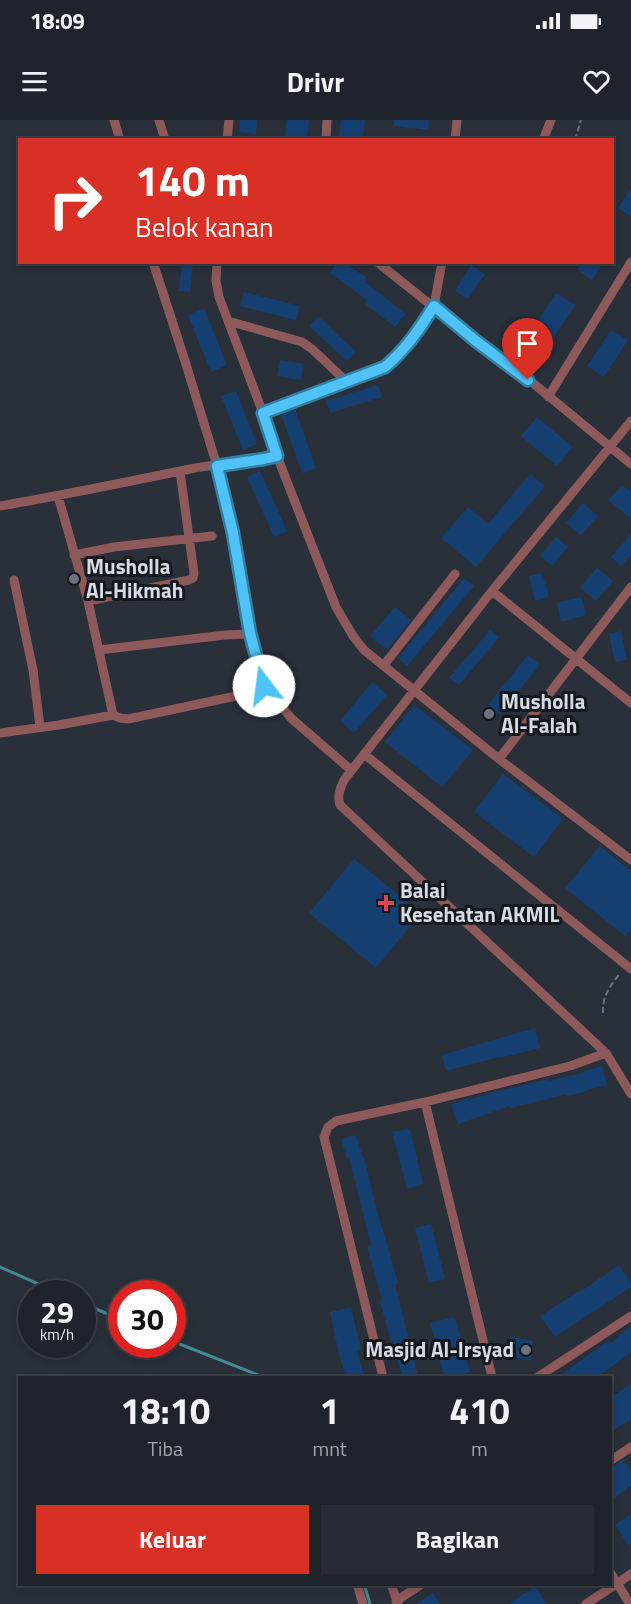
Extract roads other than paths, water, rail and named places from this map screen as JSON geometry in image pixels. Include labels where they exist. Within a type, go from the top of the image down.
[{"type":"street","points":[[114,120],[119,138]]},
{"type":"street","points":[[159,120],[164,138]]},
{"type":"street","points":[[227,138],[229,120]]},
{"type":"street","points":[[326,138],[327,120]]},
{"type":"street","points":[[455,138],[457,120]]},
{"type":"street","points":[[544,138],[551,120]]},
{"type":"street","points":[[548,397],[631,262]]},
{"type":"street","points":[[154,264],[185,361],[233,533],[260,688],[351,770]]},
{"type":"street","points":[[217,264],[216,280],[219,297],[277,456],[336,608],[353,636],[364,650],[499,759],[631,860]]},
{"type":"street","points":[[380,264],[631,464]]},
{"type":"street","points":[[263,413],[385,367],[417,334],[434,306],[442,264]]},
{"type":"street","points":[[228,321],[302,342],[346,381]]},
{"type":"street","points":[[631,421],[492,591],[351,770],[342,783],[338,799],[340,805],[606,1053],[631,1094]]},
{"type":"street","points":[[0,506],[191,469],[277,456]]},
{"type":"street","points":[[87,601],[191,579],[194,573],[180,472]]},
{"type":"street","points":[[58,496],[87,601],[114,715]]},
{"type":"street","points":[[74,555],[114,547],[212,536]]},
{"type":"street","points":[[384,665],[455,574]]},
{"type":"street","points":[[15,580],[33,670],[40,727]]},
{"type":"street","points":[[499,759],[631,587]]},
{"type":"street","points":[[492,591],[631,703]]},
{"type":"street","points":[[99,650],[250,633]]},
{"type":"street","points":[[0,733],[114,715],[128,719],[241,695],[260,688]]},
{"type":"street","points":[[364,754],[629,966]]},
{"type":"street","points":[[383,1376],[324,1137],[328,1128],[336,1121],[425,1102],[570,1066],[606,1053]]},
{"type":"street","points":[[425,1102],[492,1376]]},
{"type":"street","points":[[540,1376],[631,1316]]},
{"type":"street","points":[[612,1460],[631,1448]]},
{"type":"street","points":[[586,1604],[631,1574]]},
{"type":"street","points":[[612,1575],[630,1604]]},
{"type":"street","points":[[358,1586],[363,1604]]},
{"type":"street","points":[[392,1586],[397,1602],[419,1586]]},
{"type":"waterway","points":[[0,1267],[30,1280]]},
{"type":"waterway","points":[[96,1309],[108,1314]]},
{"type":"waterway","points":[[186,1347],[260,1376]]},
{"type":"waterway","points":[[365,1586],[370,1604]]},
{"type":"place","name":"Musholla Al-Hikmah","points":[[74,579]]},
{"type":"place","name":"Musholla Al-Falah","points":[[489,714]]},
{"type":"place","name":"Balai Kesehatan AKMIL","points":[[386,903]]},
{"type":"place","name":"Masjid Al-Irsyad","points":[[526,1350]]}]
